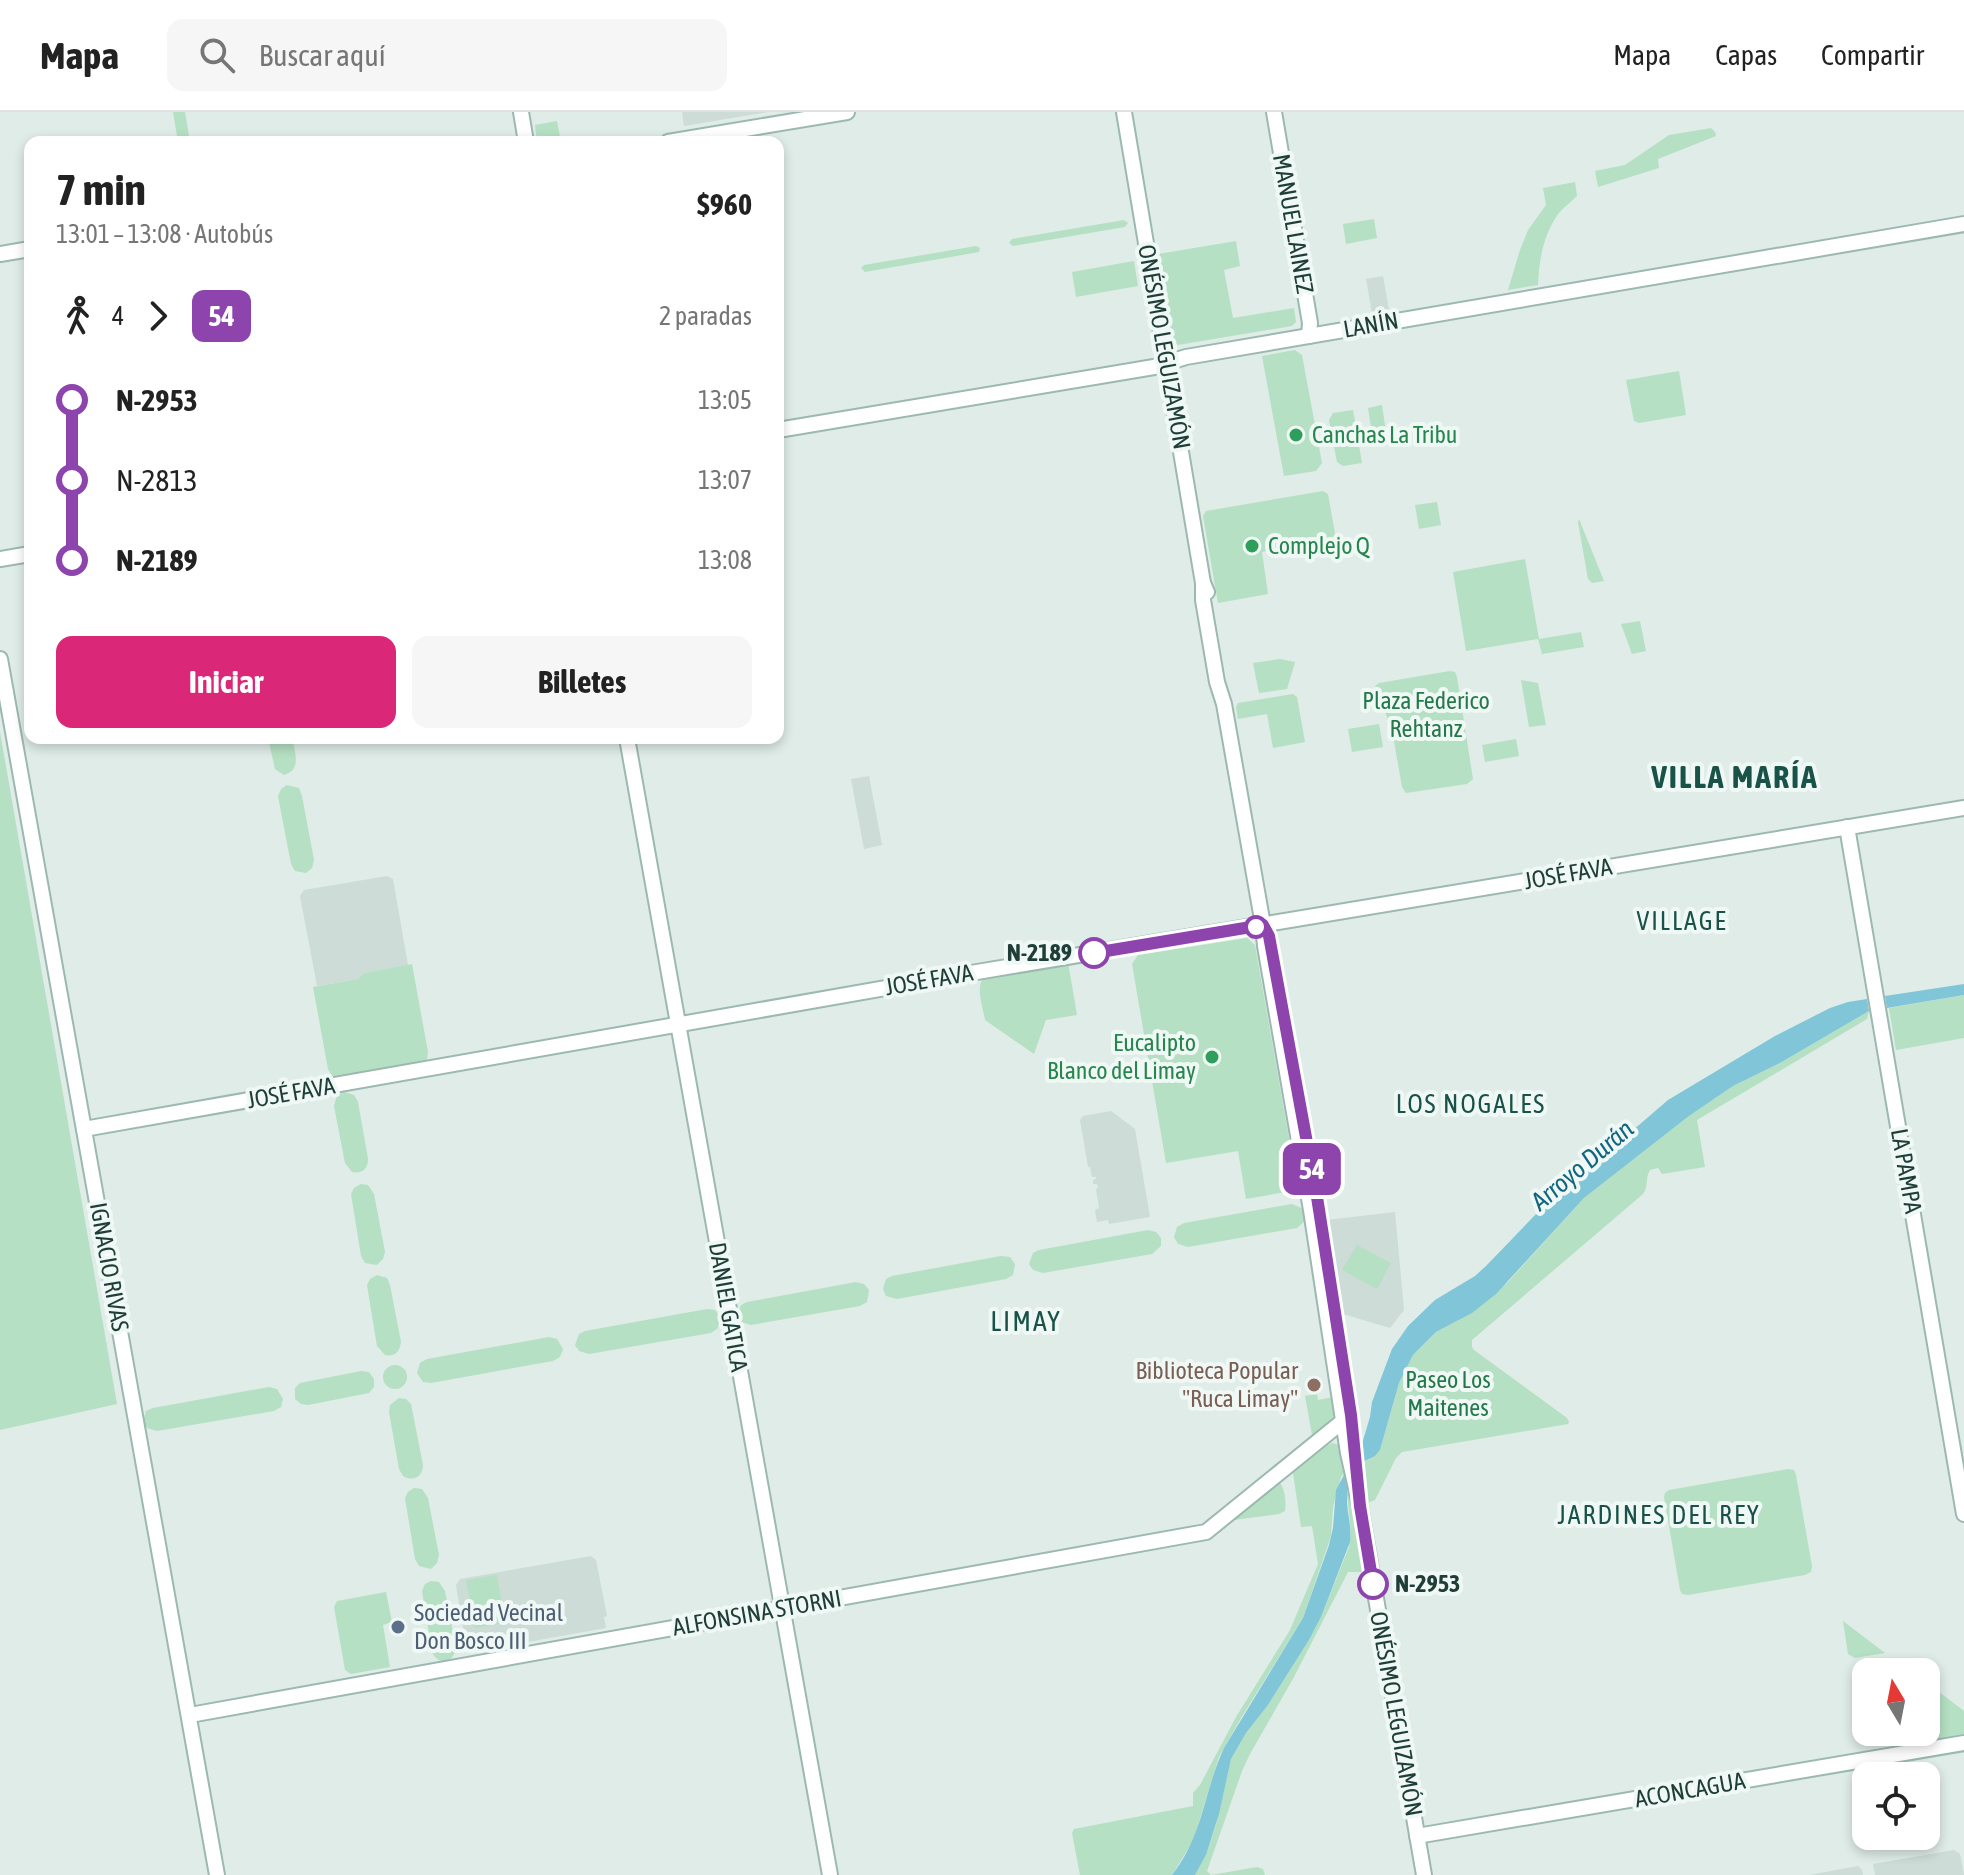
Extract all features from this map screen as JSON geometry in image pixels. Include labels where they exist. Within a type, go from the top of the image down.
[{"type":"street","points":[[521,112],[525,136]]},
{"type":"street","points":[[704,136],[847,112]]},
{"type":"street","name":"ONÉSIMO LEGUIZAMÓN","points":[[1124,112],[1263,925],[1272,944],[1317,1197],[1360,1506],[1424,1875]]},
{"type":"street","name":"MANUEL LAINEZ","points":[[1274,112],[1310,323],[1309,336]]},
{"type":"street","name":"LANÍN","points":[[784,429],[1964,224]]},
{"type":"street","points":[[0,254],[24,250]]},
{"type":"street","points":[[0,559],[24,555]]},
{"type":"street","name":"IGNACIO RIVAS","points":[[0,659],[217,1875]]},
{"type":"street","name":"DANIEL GATICA","points":[[628,744],[830,1875]]},
{"type":"street","name":"JOSÉ FAVA","points":[[84,1129],[971,973],[1964,808]]},
{"type":"street","name":"LA PAMPA","points":[[1847,827],[1964,1514]]},
{"type":"street","name":"ONÉSIMO LEGUIZAMÓN","points":[[1348,1421],[1348,1453],[1360,1506]]},
{"type":"street","name":"ALFONSINA STORNI","points":[[190,1715],[1206,1532],[1348,1421]]},
{"type":"street","name":"ALFONSINA STORNI","points":[[1301,1457],[1310,1447],[1348,1421]]},
{"type":"street","points":[[1325,1442],[1338,1441],[1348,1453]]},
{"type":"street","name":"ACONCAGUA","points":[[1417,1836],[1963,1744]]},
{"type":"shaded area","points":[[682,112],[768,112],[684,126]]},
{"type":"shaded area","points":[[1383,276],[1389,310],[1372,313],[1366,279]]},
{"type":"shaded area","points":[[869,776],[882,845],[864,849],[851,779]]},
{"type":"shaded area","points":[[387,876],[393,879],[408,965],[317,986],[300,896],[304,890]]},
{"type":"shaded area","points":[[1111,1111],[1135,1129],[1150,1217],[1109,1224],[1108,1220],[1097,1222],[1098,1188],[1097,1184],[1093,1184],[1096,1177],[1092,1177],[1088,1167],[1080,1120],[1083,1116]]},
{"type":"shaded area","points":[[1395,1212],[1404,1310],[1390,1328],[1343,1314],[1327,1220]]},
{"type":"shaded area","points":[[591,1556],[596,1560],[607,1616],[604,1617],[606,1628],[472,1652],[466,1647],[456,1585],[460,1579]]},
{"type":"shaded area","points":[[1954,1850],[1960,1854],[1964,1875],[1875,1875],[1873,1864]]},
{"type":"shaded area","points":[[1858,1866],[1863,1875],[1809,1875]]},
{"type":"green space","points":[[173,112],[185,112],[189,136],[177,136]]},
{"type":"green space","points":[[557,121],[560,136],[536,136],[535,125]]},
{"type":"green space","points":[[1711,128],[1716,136],[1658,159],[1659,168],[1598,187],[1595,171],[1625,165],[1669,135]]},
{"type":"green space","points":[[1575,182],[1577,196],[1558,214],[1545,240],[1538,285],[1508,290],[1528,230],[1546,205],[1543,188]]},
{"type":"green space","points":[[1374,219],[1377,238],[1346,244],[1343,224]]},
{"type":"green space","points":[[1124,220],[1128,223],[1125,227],[1013,246],[1009,243],[1012,239]]},
{"type":"green space","points":[[1236,241],[1240,266],[1224,270],[1233,318],[1294,308],[1296,322],[1292,326],[1178,345],[1172,341],[1158,254]]},
{"type":"green space","points":[[976,246],[980,248],[979,252],[865,272],[861,268],[864,265]]},
{"type":"green space","points":[[1134,261],[1138,286],[1076,297],[1072,272]]},
{"type":"green space","name":"Canchas La Tribu","points":[[1295,350],[1302,355],[1322,463],[1316,471],[1284,476],[1262,356]]},
{"type":"green space","points":[[1679,371],[1686,415],[1639,423],[1634,421],[1626,380]]},
{"type":"green space","points":[[1382,405],[1386,432],[1372,434],[1368,408]]},
{"type":"green space","points":[[1353,410],[1362,463],[1343,466],[1337,462],[1329,420],[1333,413]]},
{"type":"green space","name":"Complejo Q","points":[[1323,491],[1328,494],[1336,539],[1262,552],[1268,594],[1218,603],[1203,516],[1206,511]]},
{"type":"green space","points":[[1437,502],[1441,525],[1419,529],[1415,505]]},
{"type":"green space","points":[[1579,519],[1604,581],[1592,583],[1588,579]]},
{"type":"green space","points":[[1525,559],[1539,639],[1581,632],[1584,647],[1542,654],[1538,639],[1466,651],[1453,572]]},
{"type":"green space","points":[[1640,621],[1646,651],[1632,654],[1621,624]]},
{"type":"green space","points":[[1280,659],[1295,662],[1287,689],[1259,693],[1253,663]]},
{"type":"green space","name":"Plaza Federico Rehtanz","points":[[1455,672],[1457,677],[1473,779],[1467,784],[1406,793],[1402,787],[1392,730],[1375,686]]},
{"type":"green space","points":[[1521,680],[1538,683],[1546,725],[1529,727]]},
{"type":"green space","points":[[1293,694],[1297,697],[1305,742],[1273,748],[1267,714],[1238,719],[1238,703]]},
{"type":"green space","points":[[1379,724],[1383,747],[1352,752],[1348,729]]},
{"type":"green space","points":[[0,732],[117,1404],[0,1430]]},
{"type":"green space","points":[[1516,739],[1519,756],[1485,762],[1482,745]]},
{"type":"green space","points":[[269,744],[293,744],[296,760],[293,769],[284,775],[275,769]]},
{"type":"green space","points":[[287,785],[299,788],[302,796],[314,860],[312,868],[306,873],[295,871],[291,864],[278,796]]},
{"type":"green space","name":"Eucalipto Blanco del Limay","points":[[1247,938],[1255,945],[1297,1184],[1292,1191],[1246,1199],[1238,1151],[1166,1163],[1132,964],[1138,955]]},
{"type":"green space","points":[[1068,962],[1077,1015],[1046,1020],[1034,1054],[985,1020],[980,992],[984,977]]},
{"type":"green space","points":[[412,964],[427,1060],[341,1077],[332,1076],[328,1069],[313,987]]},
{"type":"green space","points":[[1964,995],[1964,1038],[1896,1050],[1889,1008]]},
{"type":"green space","name":"Paseo Los Maitenes","points":[[1869,1011],[1867,1019],[1697,1120],[1705,1167],[1662,1174],[1658,1168],[1650,1170],[1643,1194],[1472,1340],[1474,1350],[1567,1418],[1568,1424],[1402,1452],[1375,1500],[1367,1503],[1359,1465],[1380,1450],[1399,1383],[1413,1355],[1436,1332],[1459,1320],[1507,1283],[1584,1198],[1689,1116],[1733,1086],[1780,1063]]},
{"type":"green space","points":[[344,1092],[354,1095],[358,1102],[368,1159],[366,1168],[359,1172],[352,1172],[345,1163],[334,1106],[337,1095]]},
{"type":"green space","points":[[361,1184],[368,1185],[374,1194],[385,1252],[377,1265],[365,1263],[361,1256],[351,1194]]},
{"type":"green space","points":[[1292,1204],[1304,1209],[1306,1220],[1297,1228],[1188,1247],[1178,1244],[1174,1237],[1177,1227],[1184,1223]]},
{"type":"green space","points":[[1148,1230],[1156,1232],[1161,1238],[1161,1246],[1152,1254],[1043,1273],[1033,1270],[1029,1264],[1033,1253],[1039,1250]]},
{"type":"green space","points":[[1357,1245],[1391,1263],[1377,1289],[1342,1270]]},
{"type":"green space","points":[[1001,1256],[1010,1257],[1015,1264],[1013,1275],[1006,1279],[897,1299],[886,1296],[883,1289],[886,1279],[892,1276]]},
{"type":"green space","points":[[377,1275],[387,1278],[390,1285],[401,1342],[398,1351],[391,1355],[385,1355],[377,1346],[367,1285]]},
{"type":"green space","points":[[856,1282],[864,1284],[869,1290],[867,1302],[860,1306],[751,1325],[741,1322],[737,1316],[741,1305],[747,1302]]},
{"type":"green space","points":[[715,1310],[720,1317],[718,1328],[711,1333],[589,1354],[579,1351],[575,1345],[579,1334],[585,1331]]},
{"type":"green space","points":[[549,1337],[557,1339],[563,1349],[560,1357],[553,1361],[431,1383],[423,1382],[417,1373],[420,1363],[427,1359]]},
{"type":"green space","points":[[395,1365],[406,1372],[407,1377],[400,1388],[395,1389],[384,1382],[383,1377],[390,1366]]},
{"type":"green space","points":[[369,1372],[374,1379],[374,1387],[369,1393],[308,1405],[295,1399],[295,1388],[300,1383]]},
{"type":"green space","points":[[269,1387],[277,1389],[283,1399],[281,1407],[274,1411],[157,1431],[147,1428],[143,1422],[146,1411],[153,1408]]},
{"type":"green space","points":[[1317,1394],[1318,1400],[1333,1397],[1334,1412],[1331,1420],[1312,1435],[1305,1396]]},
{"type":"green space","points":[[399,1398],[411,1404],[423,1465],[421,1473],[414,1478],[403,1476],[399,1469],[389,1412],[390,1405]]},
{"type":"green space","points":[[1332,1443],[1340,1445],[1347,1469],[1341,1477],[1333,1507],[1331,1536],[1303,1618],[1219,1757],[1193,1841],[1172,1875],[1080,1875],[1072,1833],[1074,1829],[1193,1806],[1193,1793],[1290,1630],[1318,1564],[1312,1526],[1301,1527],[1293,1473]]},
{"type":"green space","points":[[1794,1470],[1796,1475],[1811,1572],[1682,1594],[1665,1493]]},
{"type":"green space","points":[[1349,1479],[1365,1572],[1348,1572],[1250,1754],[1207,1871],[1211,1875],[1195,1875],[1216,1825],[1231,1759],[1309,1640],[1349,1547]]},
{"type":"green space","points":[[1278,1481],[1284,1490],[1285,1511],[1233,1519]]},
{"type":"green space","points":[[414,1488],[422,1489],[428,1498],[439,1555],[431,1569],[419,1566],[415,1559],[405,1498]]},
{"type":"green space","points":[[497,1575],[505,1623],[475,1628],[466,1580]]},
{"type":"green space","points":[[439,1582],[445,1591],[456,1648],[446,1661],[438,1659],[432,1652],[422,1591],[425,1584]]},
{"type":"green space","points":[[386,1592],[392,1622],[383,1625],[390,1667],[351,1674],[345,1670],[334,1607],[337,1601]]},
{"type":"green space","points":[[1843,1621],[1885,1653],[1855,1658],[1848,1654]]},
{"type":"green space","points":[[1940,1693],[1964,1711],[1964,1736],[1940,1740]]},
{"type":"green space","points":[[1257,1867],[1263,1869],[1265,1875],[1211,1875]]},
{"type":"water","points":[[1964,984],[1964,995],[1887,1008],[1885,996]]},
{"type":"water","points":[[1867,999],[1869,1011],[1780,1063],[1733,1086],[1689,1116],[1584,1198],[1496,1294],[1472,1313],[1436,1332],[1413,1355],[1399,1383],[1380,1450],[1361,1463],[1359,1454],[1372,1402],[1392,1349],[1408,1326],[1435,1300],[1475,1276],[1603,1152],[1668,1100],[1775,1036],[1830,1008]]},
{"type":"water","points":[[1346,1471],[1350,1542],[1321,1617],[1231,1759],[1219,1814],[1206,1855],[1195,1875],[1172,1875],[1197,1829],[1224,1748],[1303,1618],[1329,1545],[1336,1490]]},
{"type":"bus line","name":"54","points":[[1094,953],[1263,925],[1269,936],[1317,1197],[1351,1415],[1360,1506],[1373,1584]]},
{"type":"place","name":"Canchas La Tribu","points":[[1296,435]]},
{"type":"place","name":"Complejo Q","points":[[1252,546]]},
{"type":"place","name":"N-2189","points":[[1094,953]]},
{"type":"place","name":"Eucalipto Blanco del Limay","points":[[1212,1057]]},
{"type":"place","name":"Biblioteca Popular \"Ruca Limay\"","points":[[1314,1385]]},
{"type":"place","name":"N-2953","points":[[1373,1584]]},
{"type":"place","name":"Sociedad Vecinal Don Bosco III","points":[[398,1627]]},
{"type":"district","name":"VILLA MARÍA","points":[[1735,777]]},
{"type":"district","name":"VILLAGE","points":[[1682,921]]},
{"type":"district","name":"LOS NOGALES","points":[[1471,1104]]},
{"type":"district","name":"LIMAY","points":[[1026,1321]]},
{"type":"district","name":"JARDINES DEL REY","points":[[1659,1515]]},
{"type":"water label","name":"Arroyo Durán","points":[[1582,1165]]}]
